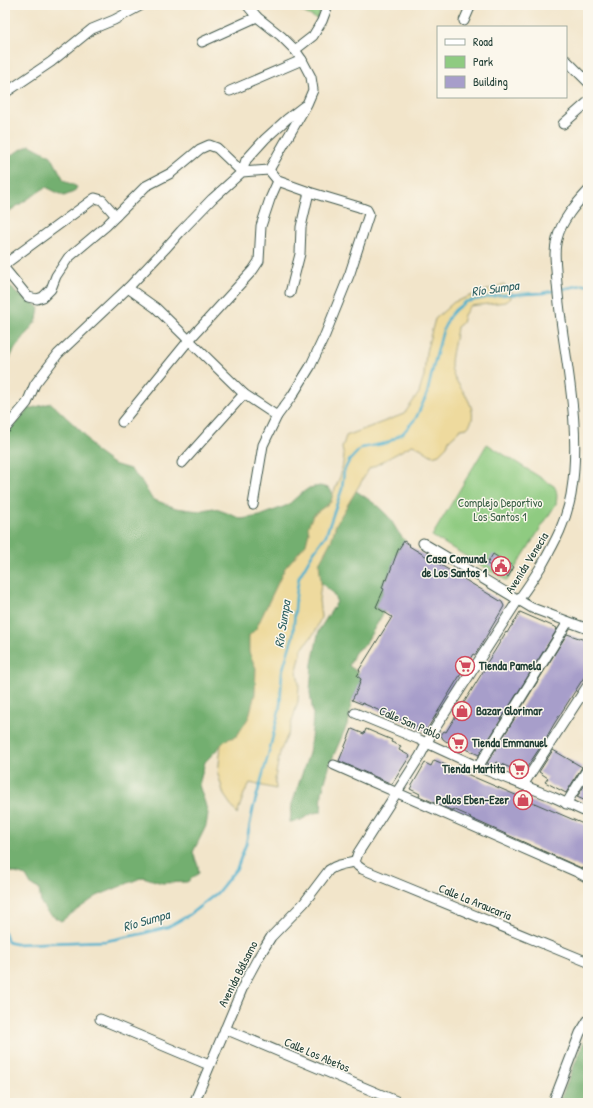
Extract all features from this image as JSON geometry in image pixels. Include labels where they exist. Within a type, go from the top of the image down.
[{"type":"street","points":[[5,93],[51,62],[92,29],[114,20],[142,5]]},
{"type":"street","points":[[247,5],[257,17],[281,36],[295,50],[302,60],[310,77],[313,90],[307,104],[269,170]]},
{"type":"street","points":[[295,50],[313,36],[322,21],[328,5]]},
{"type":"street","points":[[464,21],[471,5]]},
{"type":"street","points":[[202,42],[257,17]]},
{"type":"street","points":[[230,91],[302,60]]},
{"type":"street","points":[[567,61],[588,82]]},
{"type":"street","points":[[563,124],[588,102]]},
{"type":"street","points":[[5,429],[27,403],[34,384],[58,354],[128,288],[212,199],[242,172],[246,160],[265,139],[287,119],[307,104]]},
{"type":"street","points":[[5,269],[28,297],[37,299],[43,297],[51,289],[56,276],[68,258],[106,226],[146,186],[171,173],[200,149],[209,145],[217,148],[242,172],[269,170]]},
{"type":"street","points":[[253,505],[263,445],[277,416],[292,396],[310,367],[325,335],[350,273],[369,214],[367,210],[359,207],[278,181],[269,170]]},
{"type":"street","points":[[122,422],[189,340],[238,288],[260,261],[261,226],[278,181]]},
{"type":"street","name":"Avenida Venecia","points":[[355,862],[360,850],[427,743],[518,600],[527,589],[555,543],[565,520],[571,495],[574,432],[569,376],[556,282],[555,247],[557,236],[564,222],[588,191]]},
{"type":"street","points":[[290,293],[300,254],[301,227],[309,192]]},
{"type":"street","points":[[5,264],[95,198],[102,200],[116,216]]},
{"type":"street","points":[[128,288],[156,308],[244,394],[277,416]]},
{"type":"street","points":[[182,463],[244,394]]},
{"type":"street","points":[[422,543],[532,608],[588,629]]},
{"type":"street","points":[[478,767],[568,622]]},
{"type":"street","points":[[523,785],[588,685]]},
{"type":"street","name":"Calle San Pablo","points":[[355,713],[588,814]]},
{"type":"street","points":[[334,765],[588,878]]},
{"type":"street","points":[[566,804],[588,768]]},
{"type":"street","name":"Avenida Bálsamo","points":[[194,1103],[209,1065],[246,982],[271,937],[304,903],[329,870],[334,866],[355,862]]},
{"type":"street","name":"Calle La Araucaria","points":[[355,862],[362,869],[588,962]]},
{"type":"street","points":[[100,1019],[209,1065]]},
{"type":"street","points":[[553,1103],[580,1032],[588,1020]]},
{"type":"street","name":"Calle Los Abetos","points":[[225,1029],[401,1103]]},
{"type":"green space","points":[[289,5],[324,5],[317,19]]},
{"type":"green space","points":[[30,145],[51,156],[64,180],[77,187],[74,192],[64,196],[46,187],[5,214],[5,158]]},
{"type":"green space","points":[[5,280],[16,293],[39,307],[37,320],[14,350],[5,369]]},
{"type":"green space","points":[[51,403],[83,433],[95,451],[113,464],[130,469],[142,482],[152,499],[176,508],[199,511],[213,508],[241,519],[260,516],[288,505],[309,488],[320,486],[329,488],[333,494],[331,502],[313,515],[306,544],[285,568],[256,629],[249,636],[249,652],[256,668],[255,694],[249,717],[237,736],[226,740],[205,762],[199,785],[208,814],[206,826],[193,852],[199,873],[187,882],[162,883],[143,877],[97,896],[61,921],[48,913],[41,903],[39,889],[31,885],[26,876],[5,869],[5,435],[28,409]]},
{"type":"green space","name":"Complejo Deportivo Los Santos 1","points":[[487,444],[554,486],[557,492],[556,504],[507,581],[432,536]]},
{"type":"green space","points":[[356,491],[383,511],[390,519],[398,533],[405,540],[398,550],[387,580],[385,579],[382,588],[384,589],[376,607],[384,612],[364,646],[357,650],[354,654],[349,666],[359,673],[361,679],[352,700],[349,720],[330,764],[322,792],[321,812],[313,813],[301,820],[290,822],[292,804],[309,753],[313,714],[310,692],[312,664],[319,630],[337,602],[332,592],[321,583],[319,563],[331,541],[336,524]]},
{"type":"green space","points":[[588,1032],[588,1103],[559,1103],[587,1034]]},
{"type":"sand","points":[[504,284],[510,290],[511,298],[506,302],[470,306],[464,315],[462,323],[457,327],[451,365],[455,379],[471,405],[472,420],[467,428],[461,429],[449,440],[447,446],[439,454],[433,456],[419,447],[412,445],[369,469],[336,524],[331,541],[319,563],[321,583],[319,600],[321,617],[315,632],[302,649],[297,670],[299,684],[298,701],[289,732],[280,752],[275,778],[276,789],[250,783],[244,794],[237,814],[224,795],[218,774],[221,745],[226,740],[237,736],[249,717],[255,694],[256,668],[249,652],[249,636],[256,629],[285,568],[306,544],[309,532],[308,527],[313,515],[331,502],[341,474],[344,457],[342,448],[346,436],[404,414],[419,393],[424,376],[426,352],[435,319],[454,302]]},
{"type":"building","points":[[404,541],[410,545],[409,546],[502,602],[504,606],[475,655],[473,654],[426,731],[352,700],[361,679],[357,676],[360,671],[359,670],[392,617],[376,607],[384,589],[382,588],[385,579],[387,580],[398,550]]},
{"type":"building","name":"Casa Comunal de Los Santos 1","points":[[493,554],[514,567],[508,577],[487,564]]},
{"type":"building","points":[[520,612],[557,628],[556,631],[479,755],[451,742],[447,742],[441,735],[444,731],[446,732],[487,665],[486,664]]},
{"type":"building","points":[[567,634],[588,641],[588,671],[523,773],[496,762],[493,766],[487,763]]},
{"type":"building","points":[[352,729],[364,734],[366,729],[392,740],[391,742],[401,746],[399,750],[410,756],[392,784],[339,761]]},
{"type":"building","points":[[553,750],[582,767],[566,793],[545,782],[548,778],[539,772]]},
{"type":"building","points":[[434,760],[588,826],[588,871],[453,809],[453,811],[419,796],[420,794],[410,789],[425,763],[431,766]]},
{"type":"building","points":[[588,780],[588,802],[577,797]]},
{"type":"waterway","name":"Río Sumpa","points":[[5,933],[8,942],[15,944],[106,941],[168,927],[189,915],[217,893],[237,868],[246,844],[253,809],[280,707],[282,672],[293,636],[299,577],[313,553],[326,535],[342,489],[344,471],[349,461],[361,448],[387,443],[403,433],[416,418],[427,394],[443,330],[449,317],[465,302],[500,295],[543,293],[588,285]]},
{"type":"place","name":"Casa Comunal de Los Santos 1","points":[[501,566]]},
{"type":"place","name":"Tienda Pamela","points":[[465,666]]},
{"type":"place","name":"Bazar Glorimar","points":[[462,711]]},
{"type":"place","name":"Tienda Emmanuel","points":[[458,743]]},
{"type":"place","name":"Tienda Martita","points":[[519,769]]},
{"type":"place","name":"Pollos Eben-Ezer","points":[[523,800]]}]
